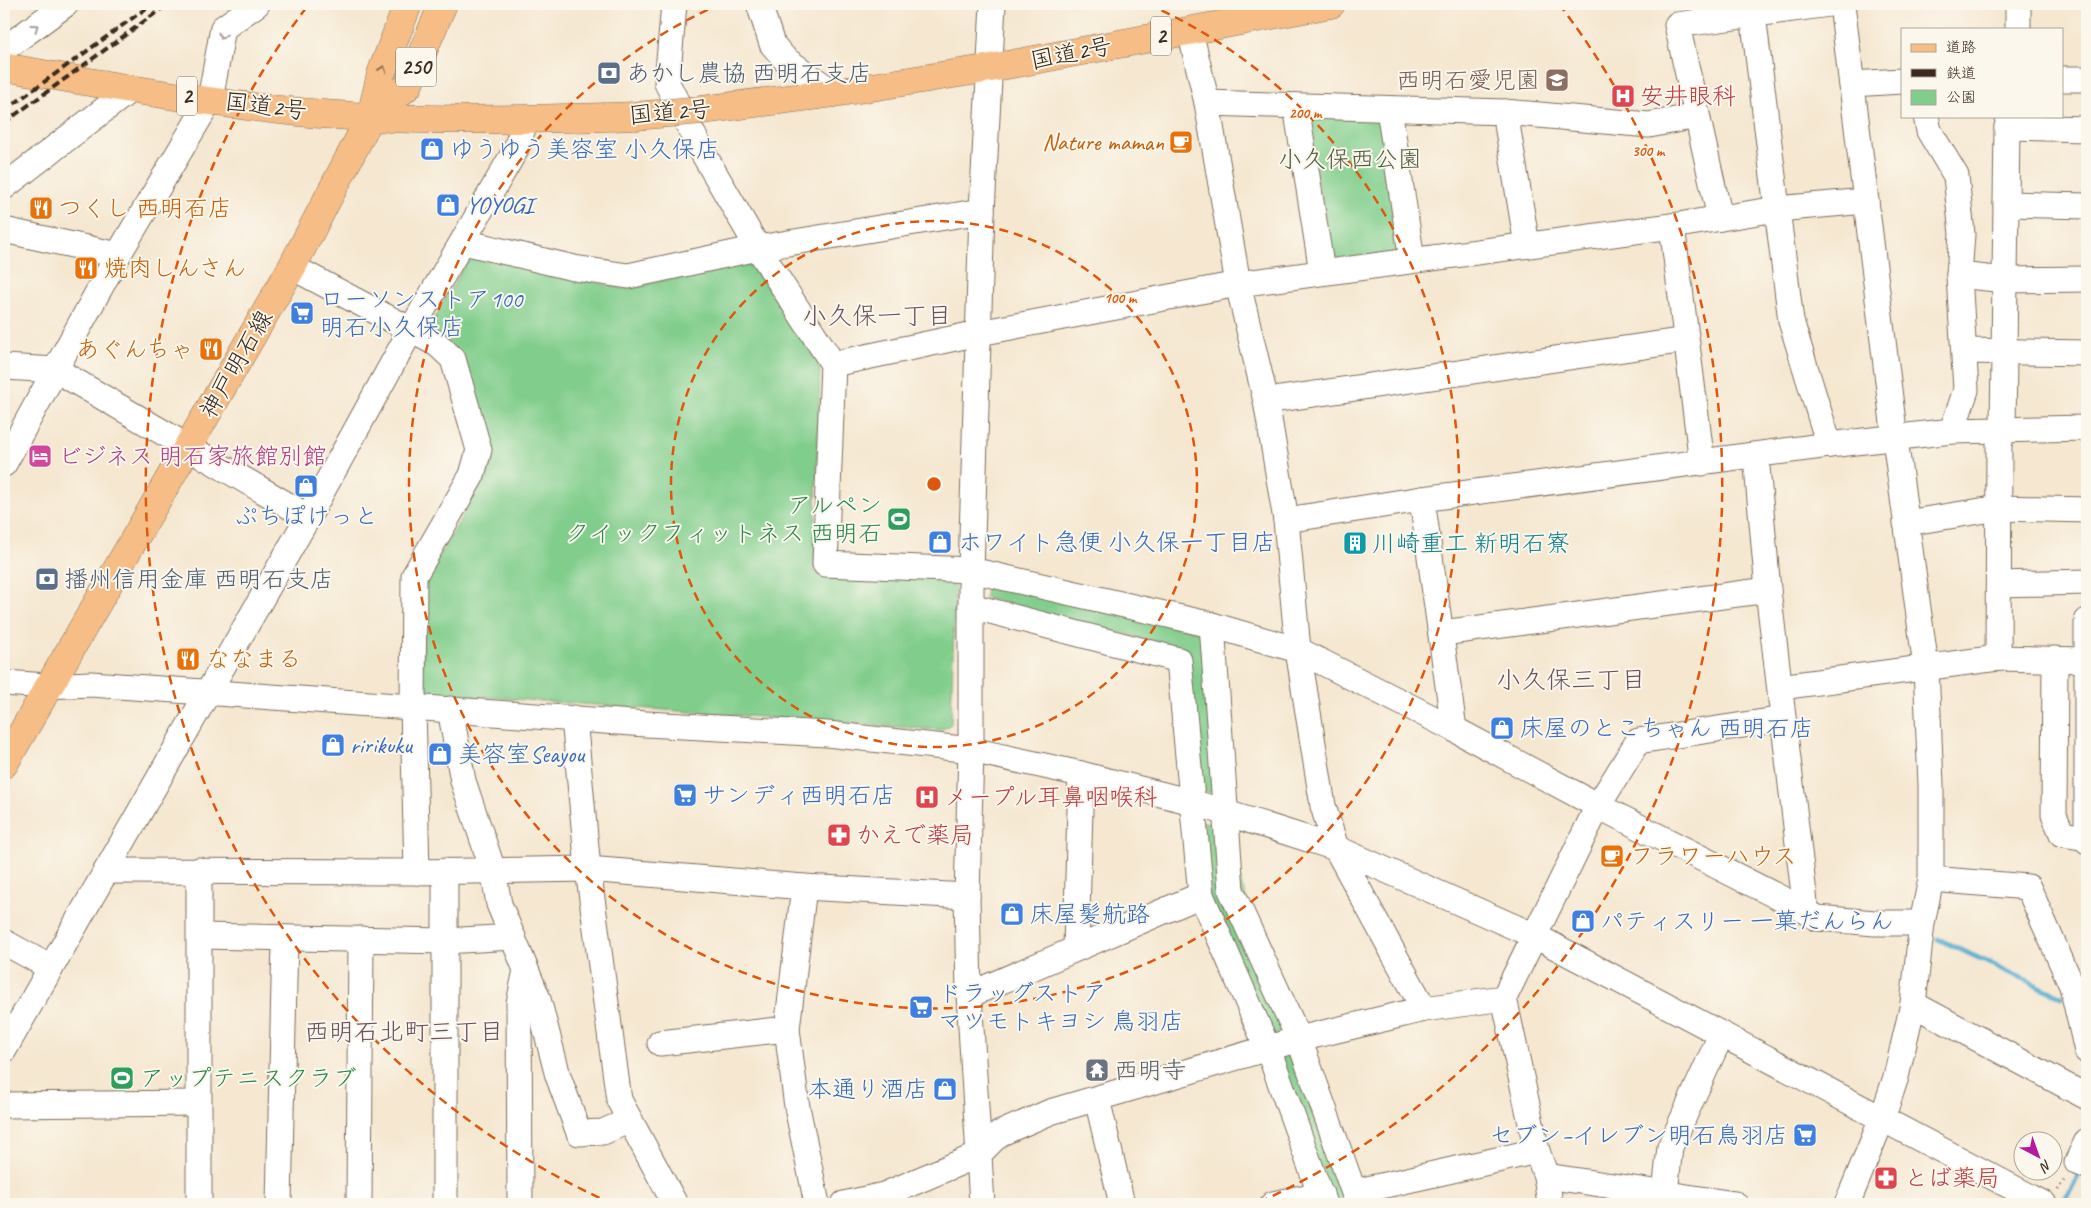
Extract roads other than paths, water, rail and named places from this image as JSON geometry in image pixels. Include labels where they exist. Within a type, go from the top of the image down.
[{"type":"main road","name":"250","points":[[371,116],[381,74],[408,4]]},
{"type":"main road","name":"250","points":[[371,116],[408,86],[443,4]]},
{"type":"main road","name":"国道2号","points":[[4,67],[281,110],[371,116],[526,120],[635,116],[702,110],[834,93],[991,68],[1331,4]]},
{"type":"main road","name":"神戸明石線","points":[[4,764],[47,686],[292,267],[371,116]]},
{"type":"street","points":[[4,49],[66,4]]},
{"type":"street","points":[[4,464],[118,255],[210,100],[224,28],[256,4]]},
{"type":"street","points":[[674,4],[667,83],[700,148],[758,248],[833,364],[825,564],[971,570],[1212,625],[1298,650],[1817,918],[1875,923],[1922,923]]},
{"type":"street","points":[[759,4],[772,44],[785,58],[834,93]]},
{"type":"street","points":[[982,1204],[969,995],[967,896],[971,750],[971,570],[982,211],[993,4]]},
{"type":"street","points":[[1720,218],[1677,25],[1829,4]]},
{"type":"street","points":[[1842,4],[1894,439],[1926,667],[1932,785],[1931,879],[1922,923],[1913,1004],[1896,1077],[1882,1119],[1847,1204]]},
{"type":"street","points":[[2018,4],[2018,28]]},
{"type":"street","points":[[1753,15],[1791,321],[1829,445]]},
{"type":"street","points":[[1190,31],[1207,103],[1238,284],[1266,401],[1286,520],[1298,650],[1323,806],[1336,848],[1424,1010]]},
{"type":"street","points":[[2064,79],[2087,79]]},
{"type":"street","points":[[1852,84],[1901,81]]},
{"type":"street","points":[[4,187],[131,88]]},
{"type":"street","points":[[1207,103],[1505,112],[1649,125],[1697,116]]},
{"type":"street","points":[[1296,106],[1322,272]]},
{"type":"street","points":[[1389,109],[1412,260]]},
{"type":"street","points":[[1505,112],[1526,245]]},
{"type":"street","points":[[1926,118],[1929,131],[1956,176],[1962,234],[1959,275],[1966,390],[1952,431]]},
{"type":"street","points":[[4,1050],[209,693],[412,330],[515,152],[526,120]]},
{"type":"street","points":[[1998,658],[1999,444],[2003,430],[2009,122],[2087,129]]},
{"type":"street","points":[[833,364],[978,332],[1238,284],[1672,226],[1777,209],[1866,201]]},
{"type":"street","points":[[2006,204],[2087,206]]},
{"type":"street","points":[[464,242],[574,268],[628,276],[758,248],[982,211]]},
{"type":"street","points":[[1672,226],[1702,463]]},
{"type":"street","points":[[4,230],[118,255]]},
{"type":"street","points":[[292,267],[437,344],[453,359],[479,450],[472,475],[414,576],[413,706],[416,872]]},
{"type":"street","points":[[1959,275],[2005,280],[2087,279]]},
{"type":"street","points":[[1266,401],[1686,340]]},
{"type":"street","points":[[1964,352],[2087,353]]},
{"type":"street","points":[[4,367],[56,370],[308,517]]},
{"type":"street","points":[[1286,520],[1422,499],[1829,445],[1952,431],[2087,428]]},
{"type":"street","points":[[1756,455],[1768,590],[1806,911]]},
{"type":"street","points":[[1422,499],[1454,729]]},
{"type":"street","points":[[1906,523],[1999,508],[2087,510]]},
{"type":"street","points":[[1999,584],[2087,582]]},
{"type":"street","points":[[1442,633],[1768,590]]},
{"type":"street","points":[[971,606],[1179,660],[1201,895],[1268,1049],[1322,1199],[1273,1204]]},
{"type":"street","points":[[2055,659],[2054,815],[2062,834],[2087,839],[2087,621]]},
{"type":"street","points":[[1212,625],[1231,890],[1299,1039],[1356,1198],[1537,1151]]},
{"type":"street","points":[[1780,687],[1998,658],[2087,660]]},
{"type":"street","points":[[4,682],[47,686],[91,684],[828,734],[971,750],[1081,774],[1192,802],[1336,848],[1535,936],[1882,1119],[2048,1201]]},
{"type":"street","points":[[450,709],[463,781],[493,870],[499,904],[538,999],[558,1076],[579,1133],[603,1132],[630,1120]]},
{"type":"street","points":[[574,718],[588,869],[619,1100],[675,1204]]},
{"type":"street","points":[[1550,1204],[1546,1176],[1537,1151],[1504,998],[1598,806],[1638,741],[1783,719]]},
{"type":"street","points":[[1076,948],[1081,774]]},
{"type":"street","points":[[106,871],[416,872],[588,869],[804,886],[967,896]]},
{"type":"street","points":[[198,1204],[199,870]]},
{"type":"street","points":[[445,1204],[446,871]]},
{"type":"street","points":[[1931,879],[2028,887],[2072,986],[2087,1051]]},
{"type":"street","points":[[804,886],[787,1029],[797,1107],[817,1204]]},
{"type":"street","points":[[969,995],[1201,895]]},
{"type":"street","points":[[200,936],[445,941],[513,937]]},
{"type":"street","points":[[279,1204],[285,938]]},
{"type":"street","points":[[359,1204],[361,939]]},
{"type":"street","points":[[4,942],[51,968]]},
{"type":"street","points":[[520,1204],[519,1002],[526,970]]},
{"type":"street","points":[[844,1204],[884,1195],[978,1155],[999,1134],[1050,1112],[1097,1100],[1299,1039],[1424,1010],[1504,998]]},
{"type":"street","points":[[1913,1004],[2087,1097]]},
{"type":"street","points":[[660,1043],[787,1029]]},
{"type":"street","points":[[1665,1193],[1670,1148],[1720,1035]]},
{"type":"street","points":[[1097,1100],[1122,1204]]},
{"type":"street","points":[[4,1105],[198,1103]]},
{"type":"street","points":[[1546,1176],[1736,1204]]},
{"type":"waterway","points":[[1938,939],[2062,997]]},
{"type":"waterway","points":[[2062,1204],[2079,1175]]},
{"type":"railway","points":[[4,111],[152,4]]},
{"type":"railway","points":[[4,123],[168,4]]},
{"type":"place","name":"あかし農協 西明石支店","points":[[609,73]]},
{"type":"place","name":"西明石愛児園","points":[[1557,80]]},
{"type":"place","name":"安井眼科","points":[[1623,96]]},
{"type":"place","name":"Nature maman","points":[[1181,142]]},
{"type":"place","name":"ゆうゆう美容室 小久保店","points":[[432,149]]},
{"type":"place","name":"YOYOGI","points":[[448,205]]},
{"type":"place","name":"つくし 西明石店","points":[[41,208]]},
{"type":"place","name":"焼肉しんさん","points":[[86,268]]},
{"type":"place","name":"ローソンストア100 明石小久保店","points":[[302,313]]},
{"type":"place","name":"あぐんちゃ","points":[[211,349]]},
{"type":"place","name":"ビジネス 明石家旅館別館","points":[[40,456]]},
{"type":"place","name":"ぷちぽけっと","points":[[306,486]]},
{"type":"place","name":"アルペン クイックフィットネス 西明石","points":[[899,519]]},
{"type":"place","name":"ホワイト急便 小久保一丁目店","points":[[940,542]]},
{"type":"place","name":"川崎重工 新明石寮","points":[[1355,543]]},
{"type":"place","name":"播州信用金庫 西明石支店","points":[[47,579]]},
{"type":"place","name":"ななまる","points":[[188,659]]},
{"type":"place","name":"床屋のとこちゃん 西明石店","points":[[1502,728]]},
{"type":"place","name":"ririkuku","points":[[333,745]]},
{"type":"place","name":"美容室Seayou","points":[[440,754]]},
{"type":"place","name":"サンディ西明石店","points":[[685,795]]},
{"type":"place","name":"メープル耳鼻咽喉科","points":[[927,797]]},
{"type":"place","name":"かえで薬局","points":[[839,835]]},
{"type":"place","name":"フラワーハウス","points":[[1612,856]]},
{"type":"place","name":"床屋髪航路","points":[[1012,914]]},
{"type":"place","name":"パティスリー 一菓だんらん","points":[[1583,921]]},
{"type":"place","name":"ドラッグストア マツモトキヨシ 鳥羽店","points":[[921,1007]]},
{"type":"place","name":"西明寺","points":[[1097,1070]]},
{"type":"place","name":"アップテニスクラブ","points":[[122,1078]]},
{"type":"place","name":"本通り酒店","points":[[945,1089]]},
{"type":"place","name":"セブン−イレブン明石鳥羽店","points":[[1805,1135]]},
{"type":"place","name":"とば薬局","points":[[1886,1178]]},
{"type":"district","name":"小久保一丁目","points":[[877,316]]},
{"type":"district","name":"小久保三丁目","points":[[1571,680]]},
{"type":"district","name":"西明石北町三丁目","points":[[404,1032]]},
{"type":"park label","name":"小久保西公園","points":[[1350,159]]}]
